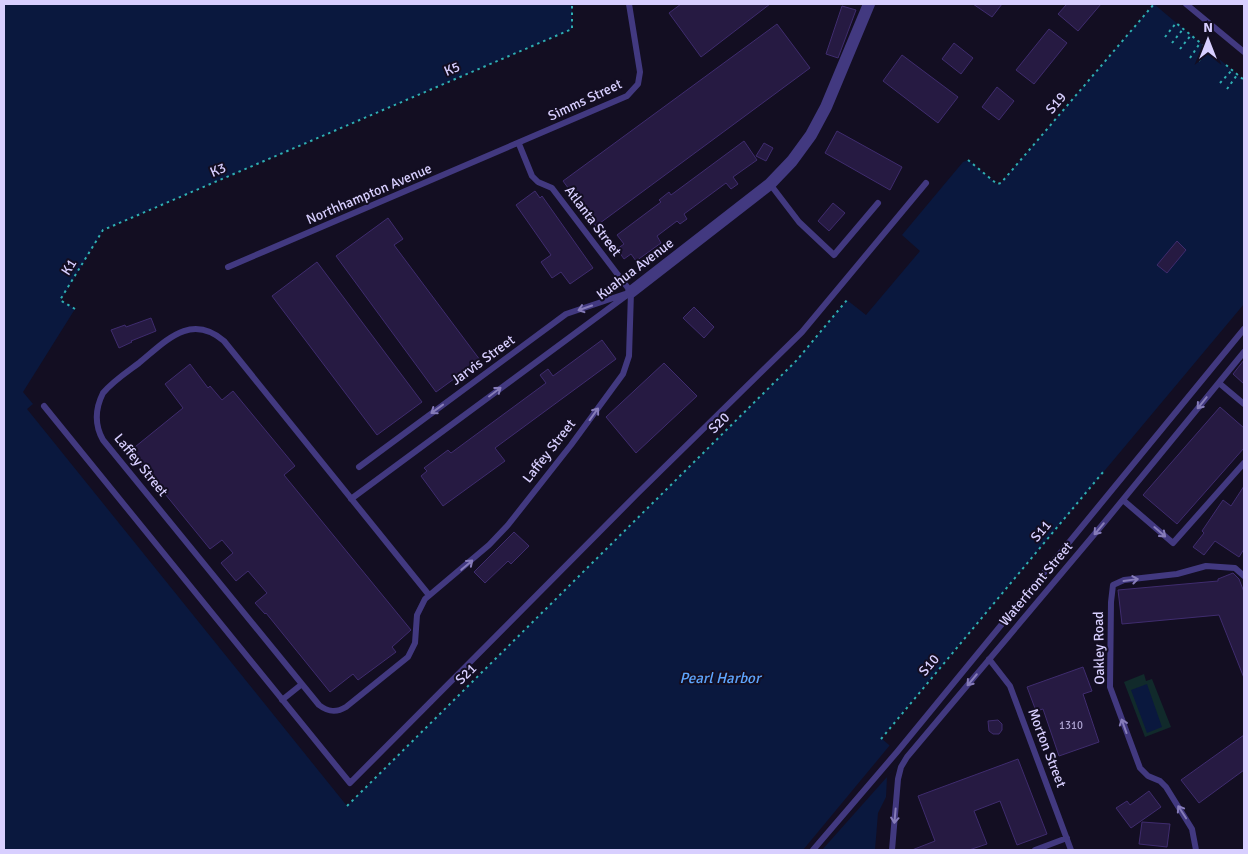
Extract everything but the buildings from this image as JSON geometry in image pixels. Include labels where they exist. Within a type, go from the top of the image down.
[{"type":"street","name":"Kuahua Avenue","points":[[631,292],[770,184],[792,161],[811,135],[826,107],[869,4]]},
{"type":"lane","name":"Simms Street","points":[[519,144],[624,98],[634,91],[640,80],[640,72],[629,4]]},
{"type":"lane","points":[[1186,4],[1244,52]]},
{"type":"lane","name":"Northhampton Avenue","points":[[228,267],[519,144]]},
{"type":"lane","name":"Atlanta Street","points":[[519,144],[532,176],[538,182],[552,188],[631,292]]},
{"type":"lane","points":[[44,406],[350,783],[644,487],[802,332],[926,182]]},
{"type":"lane","points":[[770,184],[799,222],[834,254],[878,203]]},
{"type":"lane","name":"Jarvis Street","points":[[359,467],[566,314],[631,292]]},
{"type":"lane","name":"Kuahua Avenue","points":[[351,499],[631,292]]},
{"type":"lane","name":"Laffey Street","points":[[429,595],[224,341],[209,332],[191,329],[175,334],[107,388],[98,404],[96,423],[103,440],[302,684],[324,709],[335,711],[346,707],[408,657],[415,643],[417,615],[425,599],[488,546],[508,525],[571,445],[622,374],[629,356],[631,292]]},
{"type":"lane","points":[[813,850],[897,752],[1244,329]]},
{"type":"lane","name":"Waterfront Street","points":[[892,850],[898,779],[901,767],[907,757],[1123,500],[1244,352]]},
{"type":"lane","points":[[1219,383],[1244,404]]},
{"type":"lane","points":[[1123,500],[1173,543],[1244,462]]},
{"type":"lane","name":"Oakley Road","points":[[1196,850],[1192,828],[1166,787],[1160,781],[1148,776],[1140,768],[1110,687],[1113,585],[1124,580],[1177,574],[1206,566],[1234,568],[1244,576]]},
{"type":"lane","name":"Morton Street","points":[[989,659],[1010,686],[1071,850]]},
{"type":"lane","points":[[282,700],[302,684]]},
{"type":"lane","points":[[1036,850],[1067,838]]},
{"type":"path","name":"K5","points":[[340,128],[572,29],[572,4]]},
{"type":"path","name":"S19","points":[[968,160],[998,184],[1001,183],[1154,4]]},
{"type":"path","points":[[1165,37],[1176,23],[1191,35],[1208,50],[1197,63]]},
{"type":"path","points":[[1172,43],[1183,29]]},
{"type":"path","points":[[1180,49],[1191,35]]},
{"type":"path","points":[[1190,58],[1200,43]]},
{"type":"path","points":[[1226,65],[1244,80]]},
{"type":"path","points":[[1220,83],[1232,70]]},
{"type":"path","points":[[1227,88],[1238,75]]},
{"type":"path","name":"K3","points":[[103,230],[340,128]]},
{"type":"path","name":"K1","points":[[75,309],[60,300],[103,230]]},
{"type":"path","name":"S20","points":[[600,556],[797,360],[847,300]]},
{"type":"path","name":"S11","points":[[994,604],[1104,471]]},
{"type":"path","name":"S21","points":[[347,806],[600,556]]},
{"type":"path","name":"S10","points":[[881,739],[994,604]]},
{"type":"green space","points":[[1144,674],[1146,681],[1152,679],[1171,727],[1145,737],[1124,682]]},
{"type":"water","name":"Pearl Harbor","points":[[4,4],[572,4],[572,29],[103,230],[61,300],[75,309],[23,392],[33,404],[27,409],[347,806],[797,360],[847,300],[866,315],[920,251],[902,235],[963,162],[968,160],[997,184],[1001,183],[1154,4],[1244,80],[1244,304],[881,738],[903,757],[887,777],[886,797],[878,813],[875,850],[4,850]]},
{"type":"water","points":[[1147,684],[1162,727],[1147,733],[1131,690]]},
{"type":"pier","points":[[890,745],[903,757],[887,777],[822,850],[803,850]]}]
